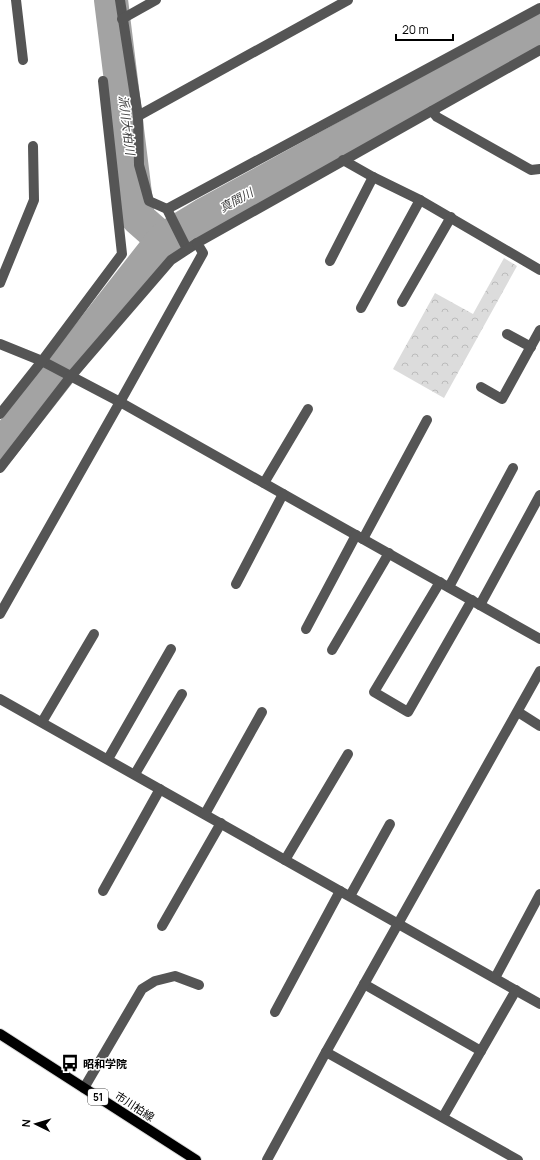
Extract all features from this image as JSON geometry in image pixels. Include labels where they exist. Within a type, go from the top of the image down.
[{"type":"main road","name":"市川柏線","points":[[0,1034],[196,1160]]},
{"type":"street","points":[[16,0],[23,60]]},
{"type":"street","points":[[120,0],[138,116],[139,165],[148,201],[167,209],[185,244]]},
{"type":"street","points":[[122,19],[156,0]]},
{"type":"street","points":[[138,116],[348,0]]},
{"type":"street","points":[[167,209],[540,8]]},
{"type":"street","points":[[0,468],[71,376],[185,244],[198,242],[540,50]]},
{"type":"street","points":[[0,414],[42,361],[122,254],[103,81]]},
{"type":"street","points":[[432,111],[437,117],[531,170],[540,169]]},
{"type":"street","points":[[0,283],[34,200],[33,146]]},
{"type":"street","points":[[343,160],[451,217],[540,270]]},
{"type":"street","points":[[330,261],[373,177]]},
{"type":"street","points":[[361,308],[420,200]]},
{"type":"street","points":[[402,302],[451,217]]},
{"type":"street","points":[[0,614],[202,253],[198,242]]},
{"type":"street","points":[[481,387],[502,399],[540,330]]},
{"type":"street","points":[[507,334],[531,347]]},
{"type":"street","points":[[0,344],[42,361],[120,402],[540,639]]},
{"type":"street","points":[[264,483],[308,409]]},
{"type":"street","points":[[306,629],[427,420]]},
{"type":"street","points":[[513,468],[444,585],[374,692],[408,712],[540,495]]},
{"type":"street","points":[[236,584],[283,494]]},
{"type":"street","points":[[332,650],[389,553]]},
{"type":"street","points":[[42,722],[94,634]]},
{"type":"street","points":[[108,759],[171,649]]},
{"type":"street","points":[[267,1160],[540,671]]},
{"type":"street","points":[[135,774],[182,694]]},
{"type":"street","points":[[0,699],[540,1004]]},
{"type":"street","points":[[205,814],[262,712]]},
{"type":"street","points":[[518,712],[540,726]]},
{"type":"street","points":[[285,860],[348,754]]},
{"type":"street","points":[[103,891],[160,789]]},
{"type":"street","points":[[162,926],[221,823]]},
{"type":"street","points":[[350,896],[390,824]]},
{"type":"street","points":[[275,1012],[340,891]]},
{"type":"street","points":[[495,978],[540,894]]},
{"type":"street","points":[[84,1088],[142,989],[154,981],[175,976],[199,985]]},
{"type":"street","points":[[364,984],[481,1051]]},
{"type":"street","points":[[443,1117],[516,990]]},
{"type":"street","points":[[326,1052],[518,1160]]},
{"type":"green space","points":[[504,258],[517,266],[444,398],[393,369],[435,293],[473,314]]},
{"type":"waterway","name":"派川大柏川","points":[[111,0],[138,218],[163,240]]},
{"type":"waterway","name":"真間川","points":[[0,448],[163,240],[204,215],[540,31]]},
{"type":"place","name":"昭和学院","points":[[70,1063]]}]
